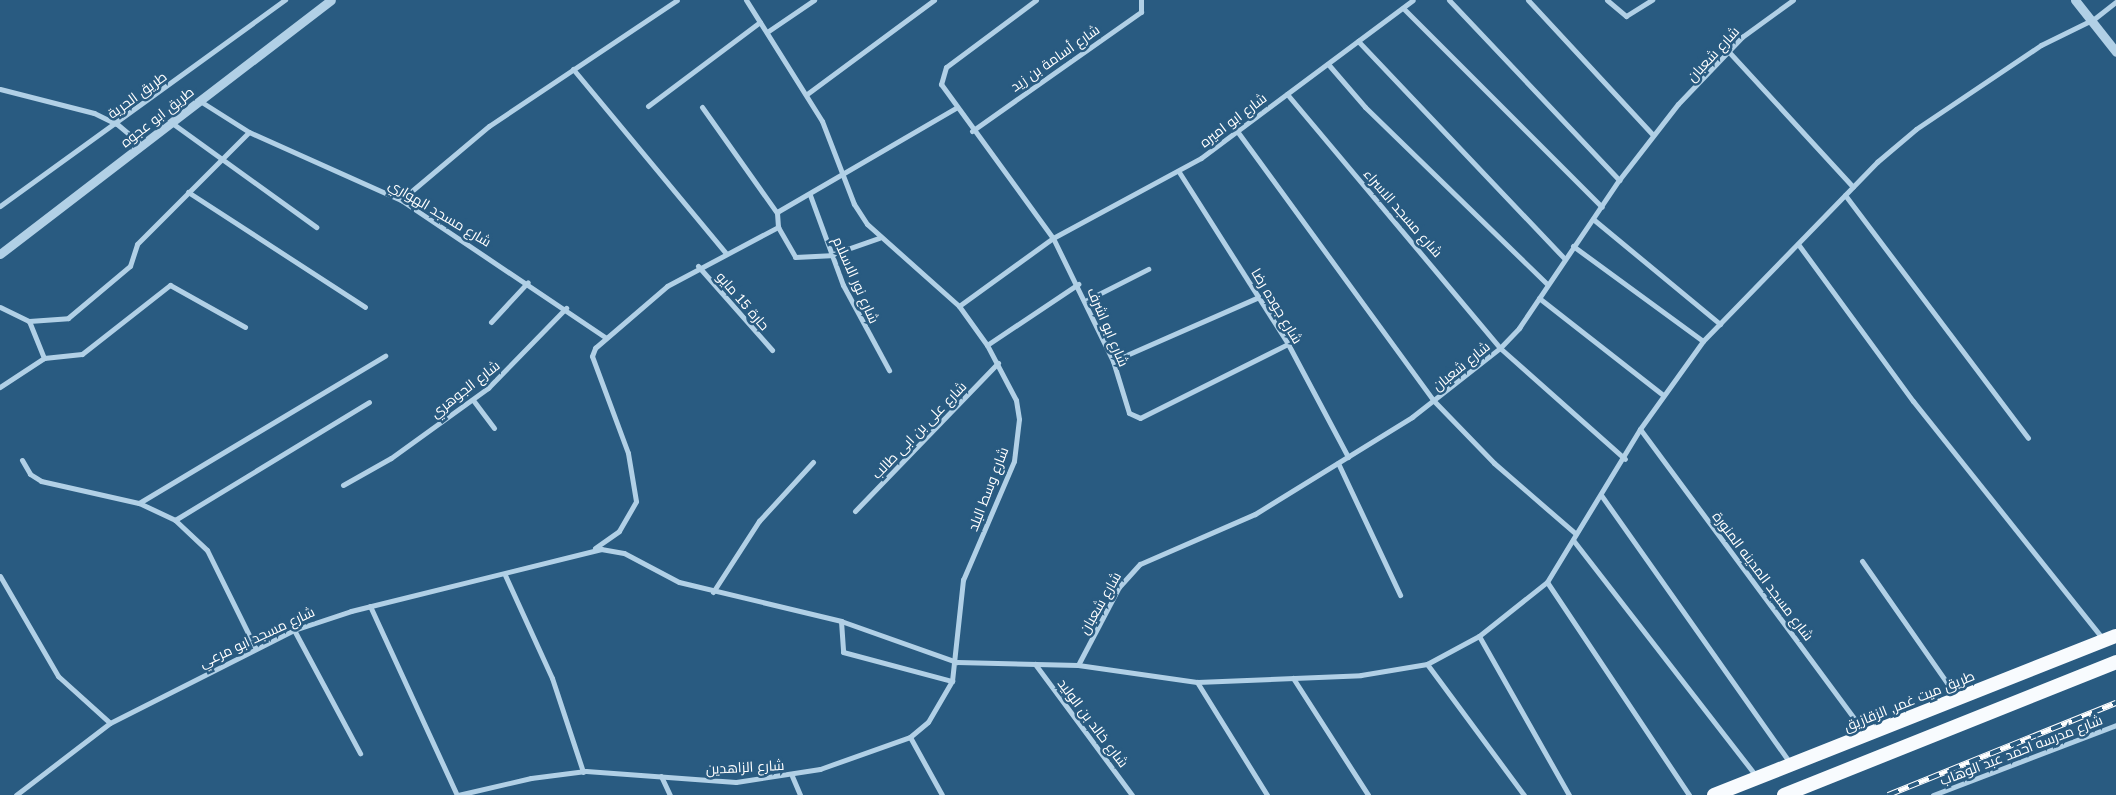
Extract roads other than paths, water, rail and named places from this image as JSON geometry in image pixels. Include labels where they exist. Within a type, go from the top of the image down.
[{"type":"highway","name":"طريق ميت غمر, الزقازيق","points":[[1714,795],[1959,700],[2110,638]]},
{"type":"highway","points":[[1784,795],[2116,662]]},
{"type":"street","name":"طريق الحرية","points":[[0,206],[117,124],[285,0]]},
{"type":"street","name":"طريق ابو عجوه","points":[[0,254],[331,0]]},
{"type":"street","points":[[401,200],[458,150],[573,69],[677,0]]},
{"type":"street","name":"شارع وسط البلد","points":[[746,0],[806,94],[843,175],[854,204],[879,238],[959,306],[987,345],[1016,400],[1018,439],[1003,488],[963,580],[957,662]]},
{"type":"street","points":[[767,32],[814,0]]},
{"type":"street","points":[[806,94],[934,0]]},
{"type":"street","name":"شارع ابو اشرف","points":[[1036,0],[946,67],[942,84],[972,131],[1053,238],[1078,284],[1113,361],[1129,413],[1140,418],[1288,344]]},
{"type":"street","name":"شارع أسامة بن زيد","points":[[972,131],[1141,12],[1142,0]]},
{"type":"street","name":"شارع ابو اميره","points":[[959,306],[1053,238],[1179,172],[1413,0]]},
{"type":"street","points":[[1448,0],[1619,180]]},
{"type":"street","points":[[1528,0],[1652,134]]},
{"type":"street","points":[[1607,0],[1626,16],[1652,0]]},
{"type":"street","name":"شارع شعبان","points":[[1078,666],[1119,587],[1140,564],[1255,514],[1434,401],[1500,348],[1539,298],[1564,258],[1652,134],[1729,52],[1793,0]]},
{"type":"street","points":[[2075,0],[2094,20],[2116,52]]},
{"type":"street","points":[[813,462],[759,521],[714,592],[841,621],[957,662],[1078,666],[1197,682],[1361,675],[1427,664],[1479,636],[1547,582],[1600,495],[1625,459],[1640,429],[1703,341],[1853,187],[1916,128],[2041,45],[2094,20],[2116,2]]},
{"type":"street","points":[[1403,8],[1602,207]]},
{"type":"street","points":[[648,106],[760,22]]},
{"type":"street","points":[[1358,41],[1564,258]]},
{"type":"street","points":[[1729,52],[1853,187]]},
{"type":"street","points":[[1328,64],[1366,107],[1547,284]]},
{"type":"street","points":[[573,69],[725,252]]},
{"type":"street","points":[[0,89],[69,104],[117,124],[143,146]]},
{"type":"street","name":"شارع مسجد الاسراء","points":[[1287,94],[1500,348],[1625,459]]},
{"type":"street","name":"شارع مسجد الهواري","points":[[200,101],[249,132],[401,200],[528,282],[605,337]]},
{"type":"street","points":[[702,107],[776,212],[778,227],[792,257],[830,255],[879,238]]},
{"type":"street","points":[[776,212],[810,195],[956,108]]},
{"type":"street","points":[[172,123],[316,227]]},
{"type":"street","points":[[1237,131],[1434,401],[1494,463],[1576,534]]},
{"type":"street","points":[[0,307],[29,321],[57,321],[88,303],[132,263],[137,244],[249,132]]},
{"type":"street","name":"شارع جوده رضا","points":[[1179,172],[1288,344],[1348,457]]},
{"type":"street","points":[[188,192],[365,307]]},
{"type":"street","name":"شارع نور الاسلام","points":[[810,195],[830,255],[889,370]]},
{"type":"street","points":[[1845,195],[2028,438]]},
{"type":"street","points":[[1593,219],[1720,324]]},
{"type":"street","points":[[590,550],[619,531],[636,501],[621,427],[592,356],[605,337],[698,266],[778,227]]},
{"type":"street","points":[[1798,244],[1913,401],[2110,638]]},
{"type":"street","points":[[1573,246],[1703,341]]},
{"type":"street","name":"حارة 15 مايو","points":[[698,266],[772,350]]},
{"type":"street","points":[[1085,301],[1148,269]]},
{"type":"street","points":[[491,322],[528,282]]},
{"type":"street","points":[[987,345],[1078,284]]},
{"type":"street","points":[[0,386],[44,358],[82,354],[170,285],[245,327]]},
{"type":"street","points":[[1113,361],[1259,296]]},
{"type":"street","points":[[1539,298],[1663,395]]},
{"type":"street","name":"شارع الجوهري","points":[[342,485],[365,474],[473,400],[513,366],[566,308]]},
{"type":"street","points":[[29,321],[44,358]]},
{"type":"street","points":[[138,503],[385,356]]},
{"type":"street","name":"شارع على بن ابى طالب","points":[[855,511],[998,364]]},
{"type":"street","points":[[473,400],[494,428]]},
{"type":"street","points":[[175,520],[369,402]]},
{"type":"street","name":"شارع مسجد المدينه المنورة","points":[[1640,429],[1868,736]]},
{"type":"street","points":[[22,460],[30,474],[41,481],[138,503],[175,520],[207,550],[256,649]]},
{"type":"street","points":[[1338,463],[1400,595]]},
{"type":"street","points":[[1600,495],[1792,765]]},
{"type":"street","points":[[1573,540],[1758,778]]},
{"type":"street","name":"شارع مسجد ابو مرعي","points":[[16,795],[110,723],[294,630],[370,606],[505,575],[590,550],[624,553],[679,582],[714,592]]},
{"type":"street","points":[[1862,561],[1959,700]]},
{"type":"street","points":[[505,575],[552,678],[583,772]]},
{"type":"street","points":[[0,576],[58,676],[110,723]]},
{"type":"street","points":[[1547,582],[1690,795]]},
{"type":"street","points":[[370,606],[457,795]]},
{"type":"street","points":[[841,621],[843,652],[952,681]]},
{"type":"street","points":[[294,630],[360,753]]},
{"type":"street","points":[[1479,636],[1569,795]]},
{"type":"street","name":"شارع الزاهدين","points":[[457,795],[531,778],[583,772],[661,776],[708,782],[792,776],[910,737],[928,722],[952,681],[957,662]]},
{"type":"street","name":"شارع خالد بن الوليد","points":[[1035,664],[1132,795]]},
{"type":"street","points":[[1427,664],[1524,795]]},
{"type":"street","points":[[1293,678],[1368,795]]},
{"type":"street","points":[[1197,682],[1267,795]]},
{"type":"street","name":"شارع مدرسه احمد عبد الوهاب","points":[[1933,795],[2116,725]]},
{"type":"street","points":[[910,737],[942,795]]},
{"type":"street","points":[[661,776],[670,795]]},
{"type":"street","points":[[792,776],[800,795]]},
{"type":"railway","points":[[1888,795],[2116,703]]}]
